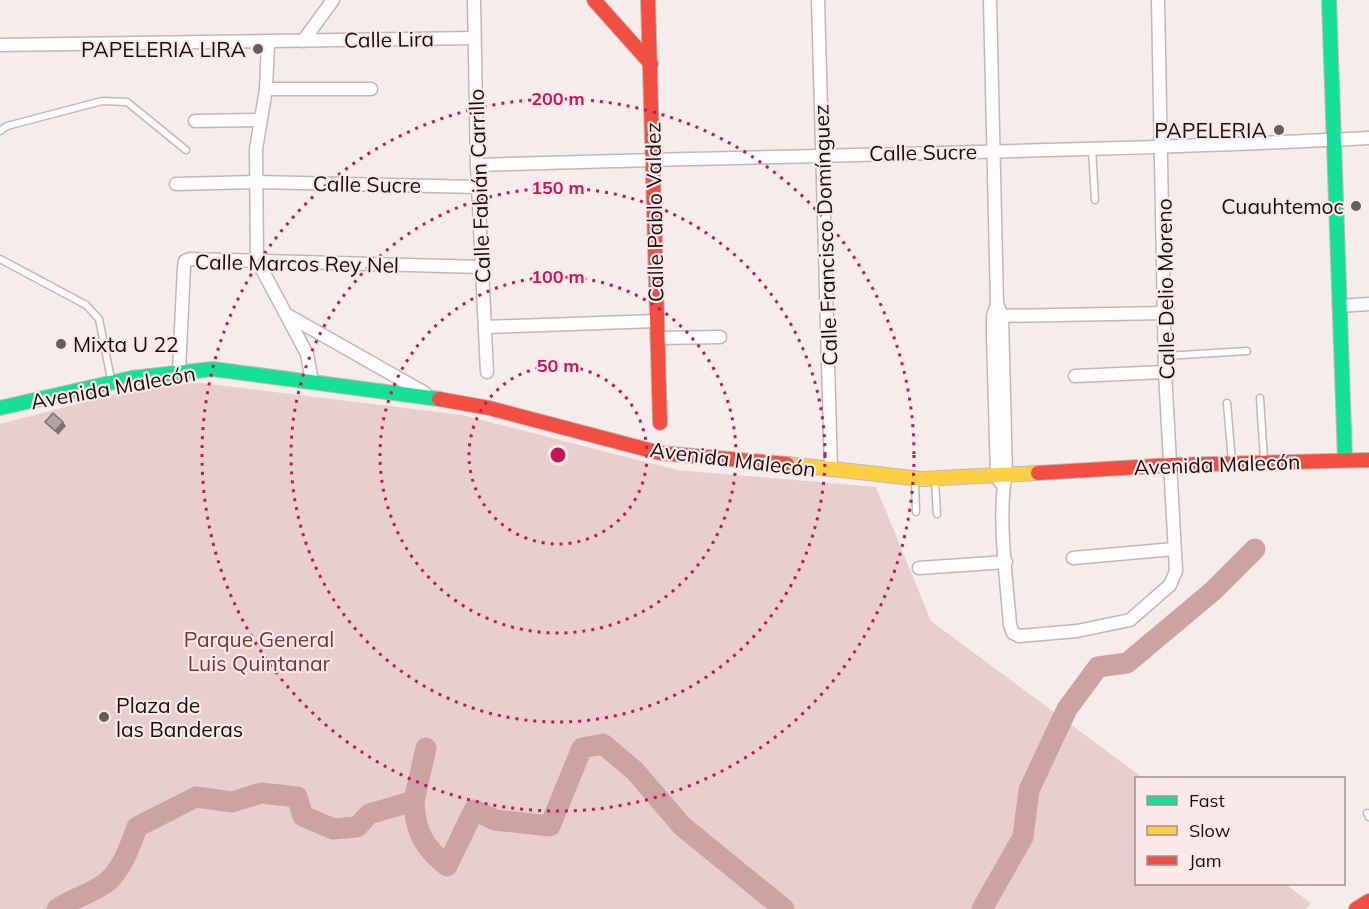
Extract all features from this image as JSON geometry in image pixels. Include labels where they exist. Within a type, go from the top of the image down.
[{"type":"main road","points":[[594,0],[651,64]]},
{"type":"main road","name":"Calle Pablo Valdez","points":[[648,0],[660,423]]},
{"type":"main road","points":[[1329,0],[1345,459]]},
{"type":"main road","name":"Avenida Malecón","points":[[0,408],[112,382],[179,370],[213,369],[431,397],[489,408],[660,453],[751,459],[915,478],[1002,480],[1172,465],[1369,460]]},
{"type":"main road","points":[[1356,909],[1369,901]]},
{"type":"street","points":[[303,41],[333,0]]},
{"type":"street","name":"Calle Fabián Carrillo","points":[[474,0],[477,165],[487,372]]},
{"type":"street","name":"Calle Francisco Domínguez","points":[[818,0],[831,470]]},
{"type":"street","points":[[919,568],[1006,562],[992,150],[990,0]]},
{"type":"street","name":"Calle Delio Moreno","points":[[1006,562],[1013,633],[1019,636],[1077,631],[1130,620],[1170,585],[1174,578],[1172,465],[1166,372],[1158,0]]},
{"type":"street","name":"Calle Lira","points":[[0,45],[268,43],[474,38]]},
{"type":"street","points":[[268,43],[266,89],[259,120],[256,149],[257,260],[288,315],[311,363],[312,381]]},
{"type":"street","points":[[266,89],[371,89]]},
{"type":"street","points":[[195,121],[259,120]]},
{"type":"street","name":"Calle Sucre","points":[[477,165],[823,154],[1162,147],[1369,138]]},
{"type":"street","name":"Calle Sucre","points":[[176,184],[257,182],[478,187]]},
{"type":"street","name":"Calle Marcos Rey Nel","points":[[179,370],[185,261],[190,259],[482,267]]},
{"type":"street","points":[[1339,306],[1369,304]]},
{"type":"street","points":[[998,312],[1165,313]]},
{"type":"street","points":[[288,315],[431,397]]},
{"type":"street","points":[[485,327],[656,321]]},
{"type":"street","points":[[657,338],[720,337]]},
{"type":"street","points":[[1075,376],[1166,372]]},
{"type":"street","points":[[1073,558],[1174,549]]},
{"type":"lane","points":[[0,131],[7,126],[102,101],[127,102],[186,150]]},
{"type":"lane","points":[[1091,148],[1095,200]]},
{"type":"lane","points":[[0,259],[86,305],[99,319],[112,382]]},
{"type":"lane","points":[[1166,356],[1247,351]]},
{"type":"lane","points":[[1260,398],[1264,462]]},
{"type":"lane","points":[[1227,403],[1232,463]]},
{"type":"lane","points":[[915,478],[916,512]]},
{"type":"lane","points":[[935,478],[937,514]]},
{"type":"green space","name":"Parque General Luis Quintanar","points":[[202,383],[462,415],[677,470],[876,487],[931,621],[1142,777],[1135,777],[1135,885],[1286,885],[1311,903],[1306,909],[0,909],[0,424],[147,386]]},
{"type":"building","points":[[53,413],[63,422],[55,431],[45,422]]},
{"type":"waterway","points":[[982,909],[1023,837],[1029,790],[1067,709],[1098,667],[1127,663],[1213,591],[1255,549]]},
{"type":"waterway","points":[[414,801],[416,822],[422,838],[432,852],[447,866],[474,810],[495,820],[550,826],[582,748],[603,744],[635,771],[682,826],[784,909]]},
{"type":"waterway","points":[[57,909],[102,886],[113,876],[125,856],[137,827],[196,797],[232,802],[261,793],[297,797],[303,816],[333,829],[357,827],[369,814],[414,801],[426,748]]},
{"type":"traffic: fast","points":[[1329,0],[1345,459]]},
{"type":"traffic: fast","points":[[0,408],[132,378],[213,369],[439,399]]},
{"type":"traffic: slow","points":[[787,464],[922,479],[1038,473]]},
{"type":"traffic: jam","points":[[594,0],[651,64]]},
{"type":"traffic: jam","points":[[648,0],[660,423]]},
{"type":"traffic: jam","points":[[439,399],[489,408],[660,453],[787,464]]},
{"type":"traffic: jam","points":[[1038,473],[1172,465],[1369,460]]},
{"type":"traffic: jam","points":[[1356,909],[1369,901]]},
{"type":"place","name":"PAPELERIA LIRA","points":[[258,49]]},
{"type":"place","name":"PAPELERIA","points":[[1279,130]]},
{"type":"place","name":"Cuauhtemoc","points":[[1356,206]]},
{"type":"place","name":"Mixta U 22","points":[[61,344]]},
{"type":"place","name":"Plaza de las Banderas","points":[[104,717]]}]
